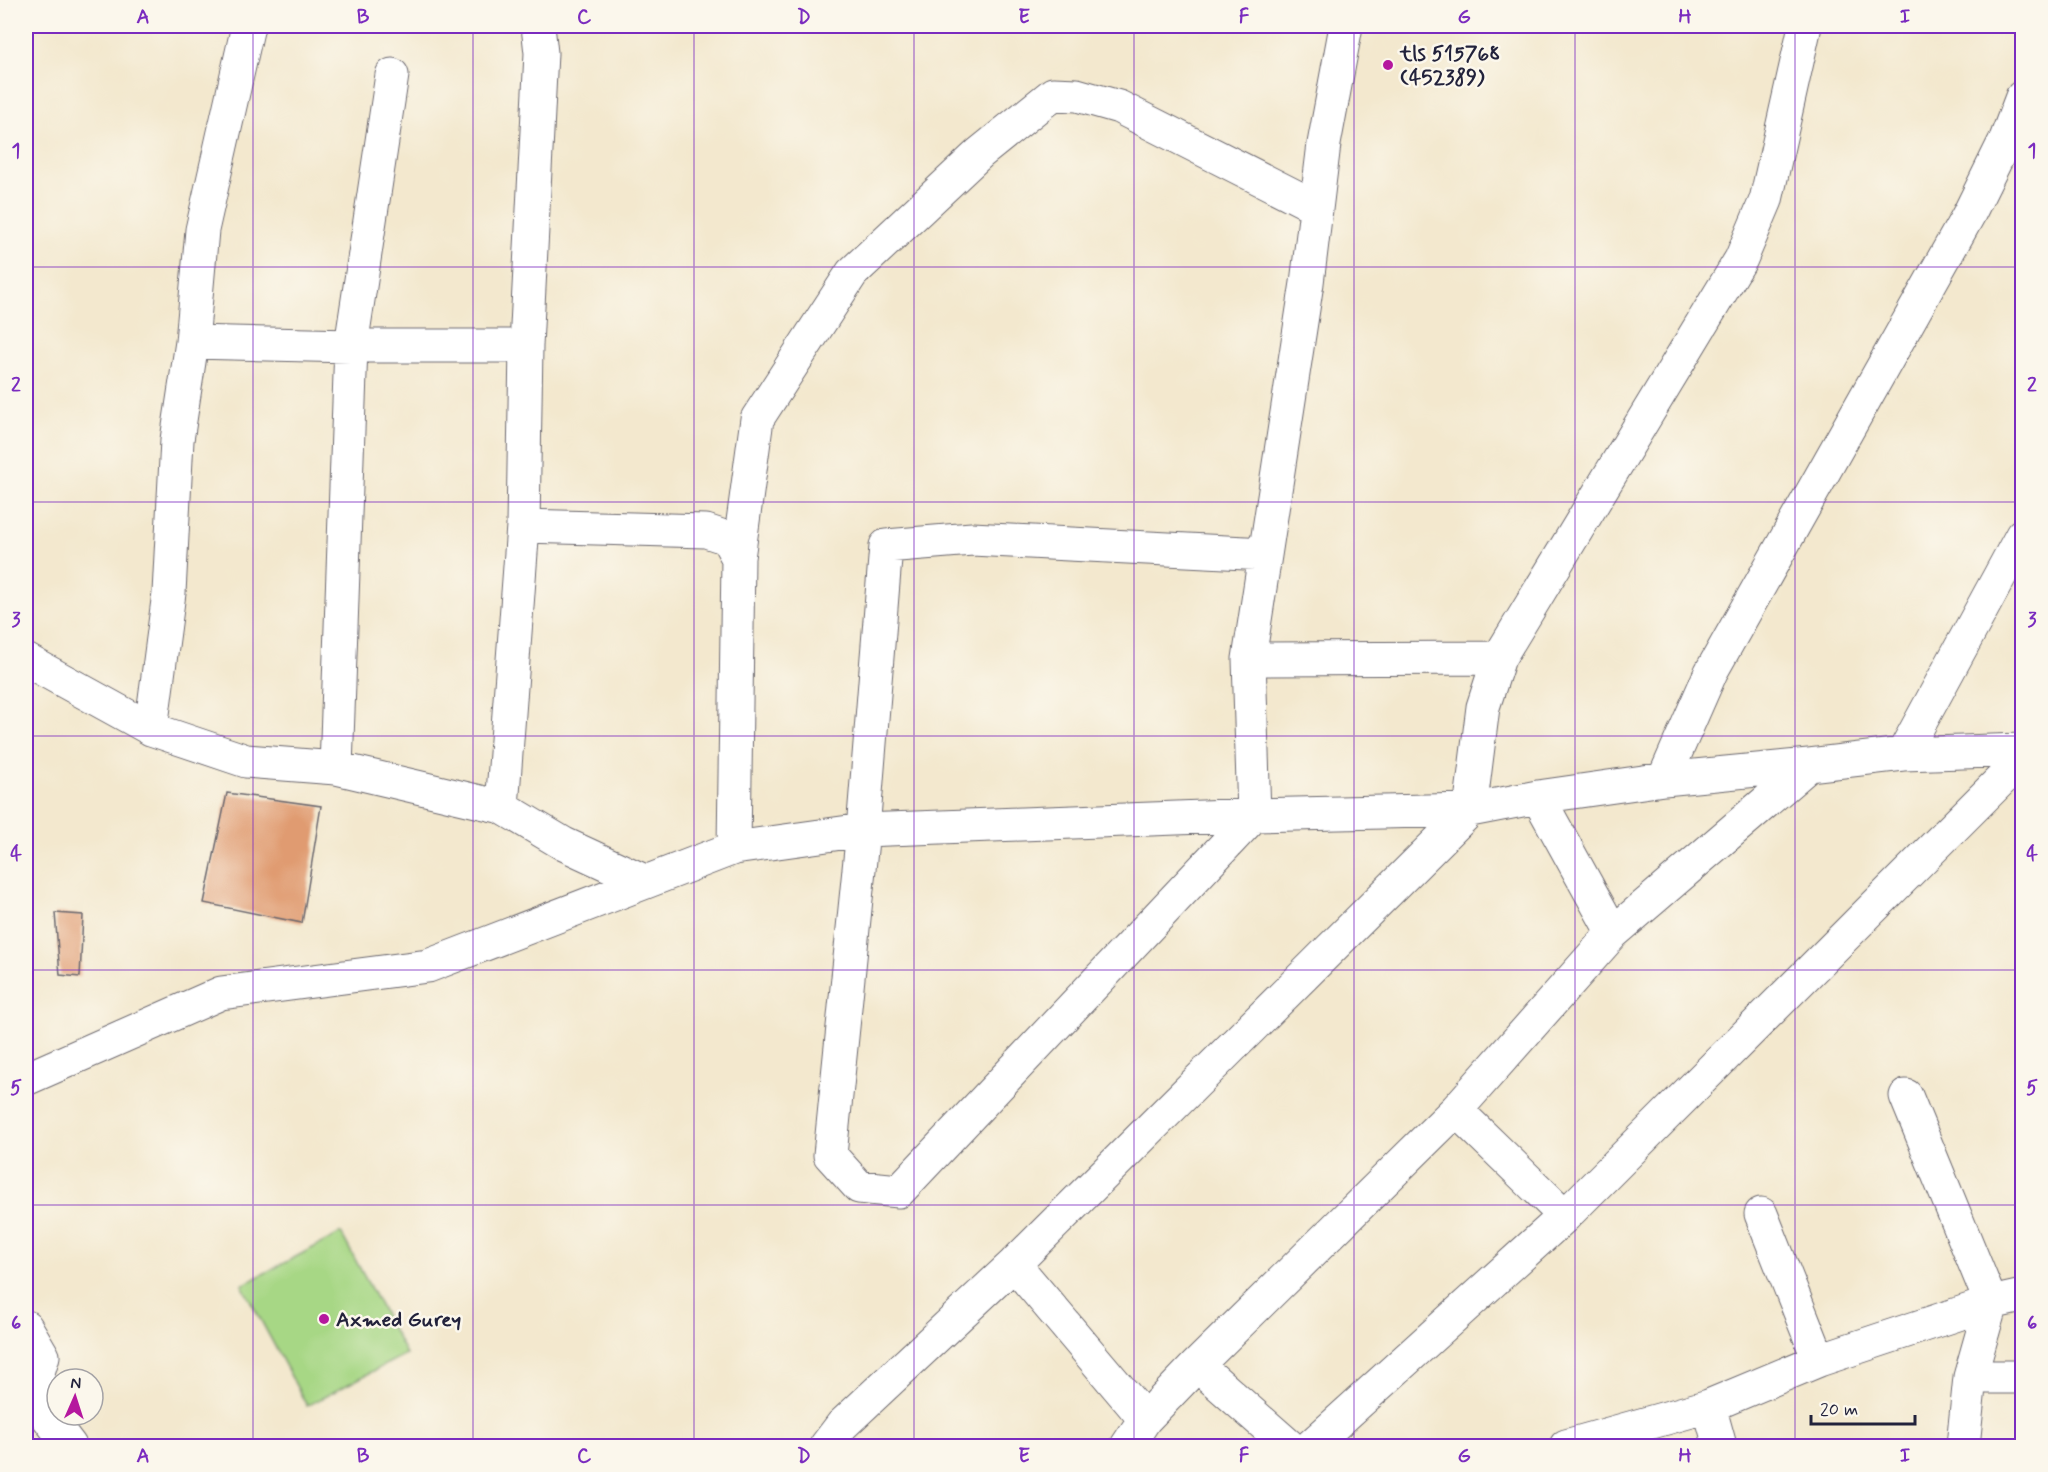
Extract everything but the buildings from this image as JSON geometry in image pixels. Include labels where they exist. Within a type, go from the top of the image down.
[{"type":"street","points":[[152,729],[169,593],[177,440],[192,342],[202,230],[248,26]]},
{"type":"street","points":[[502,807],[522,526],[526,346],[541,53],[538,26]]},
{"type":"street","points":[[1265,554],[972,539],[886,546],[862,830],[830,1155],[858,1187],[899,1191],[1254,815],[1249,660],[1306,283],[1324,144],[1346,26]]},
{"type":"street","points":[[826,1446],[842,1425],[1014,1264],[1470,810],[1483,707],[1499,658],[1741,259],[1766,200],[1805,26]]},
{"type":"street","points":[[336,768],[351,346],[392,75]]},
{"type":"street","points":[[734,848],[738,558],[757,419],[852,273],[980,153],[1053,94],[1077,95],[1119,106],[1316,207]]},
{"type":"street","points":[[1664,779],[1711,672],[1969,214],[2006,139],[2022,97]]},
{"type":"street","points":[[192,342],[351,346],[526,346]]},
{"type":"street","points":[[522,526],[706,531],[727,538],[738,558]]},
{"type":"street","points":[[1903,754],[2022,535]]},
{"type":"street","points":[[1249,660],[1499,658]]},
{"type":"street","points":[[26,660],[152,729],[246,761],[336,768],[502,807],[564,844],[644,881]]},
{"type":"street","points":[[26,1079],[221,993],[428,966],[734,848],[862,830],[1254,815],[1470,810],[1538,797],[1664,779],[1903,754],[2022,750]]},
{"type":"street","points":[[1311,1446],[1565,1216],[2022,759]]},
{"type":"street","points":[[1127,1446],[1145,1419],[1197,1365],[1456,1110],[1612,933],[1809,765]]},
{"type":"street","points":[[1538,797],[1612,933]]},
{"type":"street","points":[[1906,1096],[1991,1303],[1970,1377],[1963,1446]]},
{"type":"street","points":[[1456,1110],[1565,1216]]},
{"type":"street","points":[[1761,1214],[1819,1360]]},
{"type":"street","points":[[1014,1264],[1145,1419]]},
{"type":"street","points":[[1566,1446],[1709,1407],[1819,1360],[1991,1303],[2022,1296]]},
{"type":"street","points":[[26,1327],[43,1356],[28,1397],[70,1446]]},
{"type":"street","points":[[1197,1365],[1289,1446]]},
{"type":"street","points":[[1970,1377],[2022,1377]]},
{"type":"street","points":[[1709,1407],[1720,1446]]},
{"type":"green space","name":"Axmed Gurey","points":[[341,1233],[406,1354],[307,1406],[242,1285]]},
{"type":"place","name":"tls 515768 (452389)","points":[[1388,65]]},
{"type":"place","name":"Axmed Gurey","points":[[324,1319]]}]
